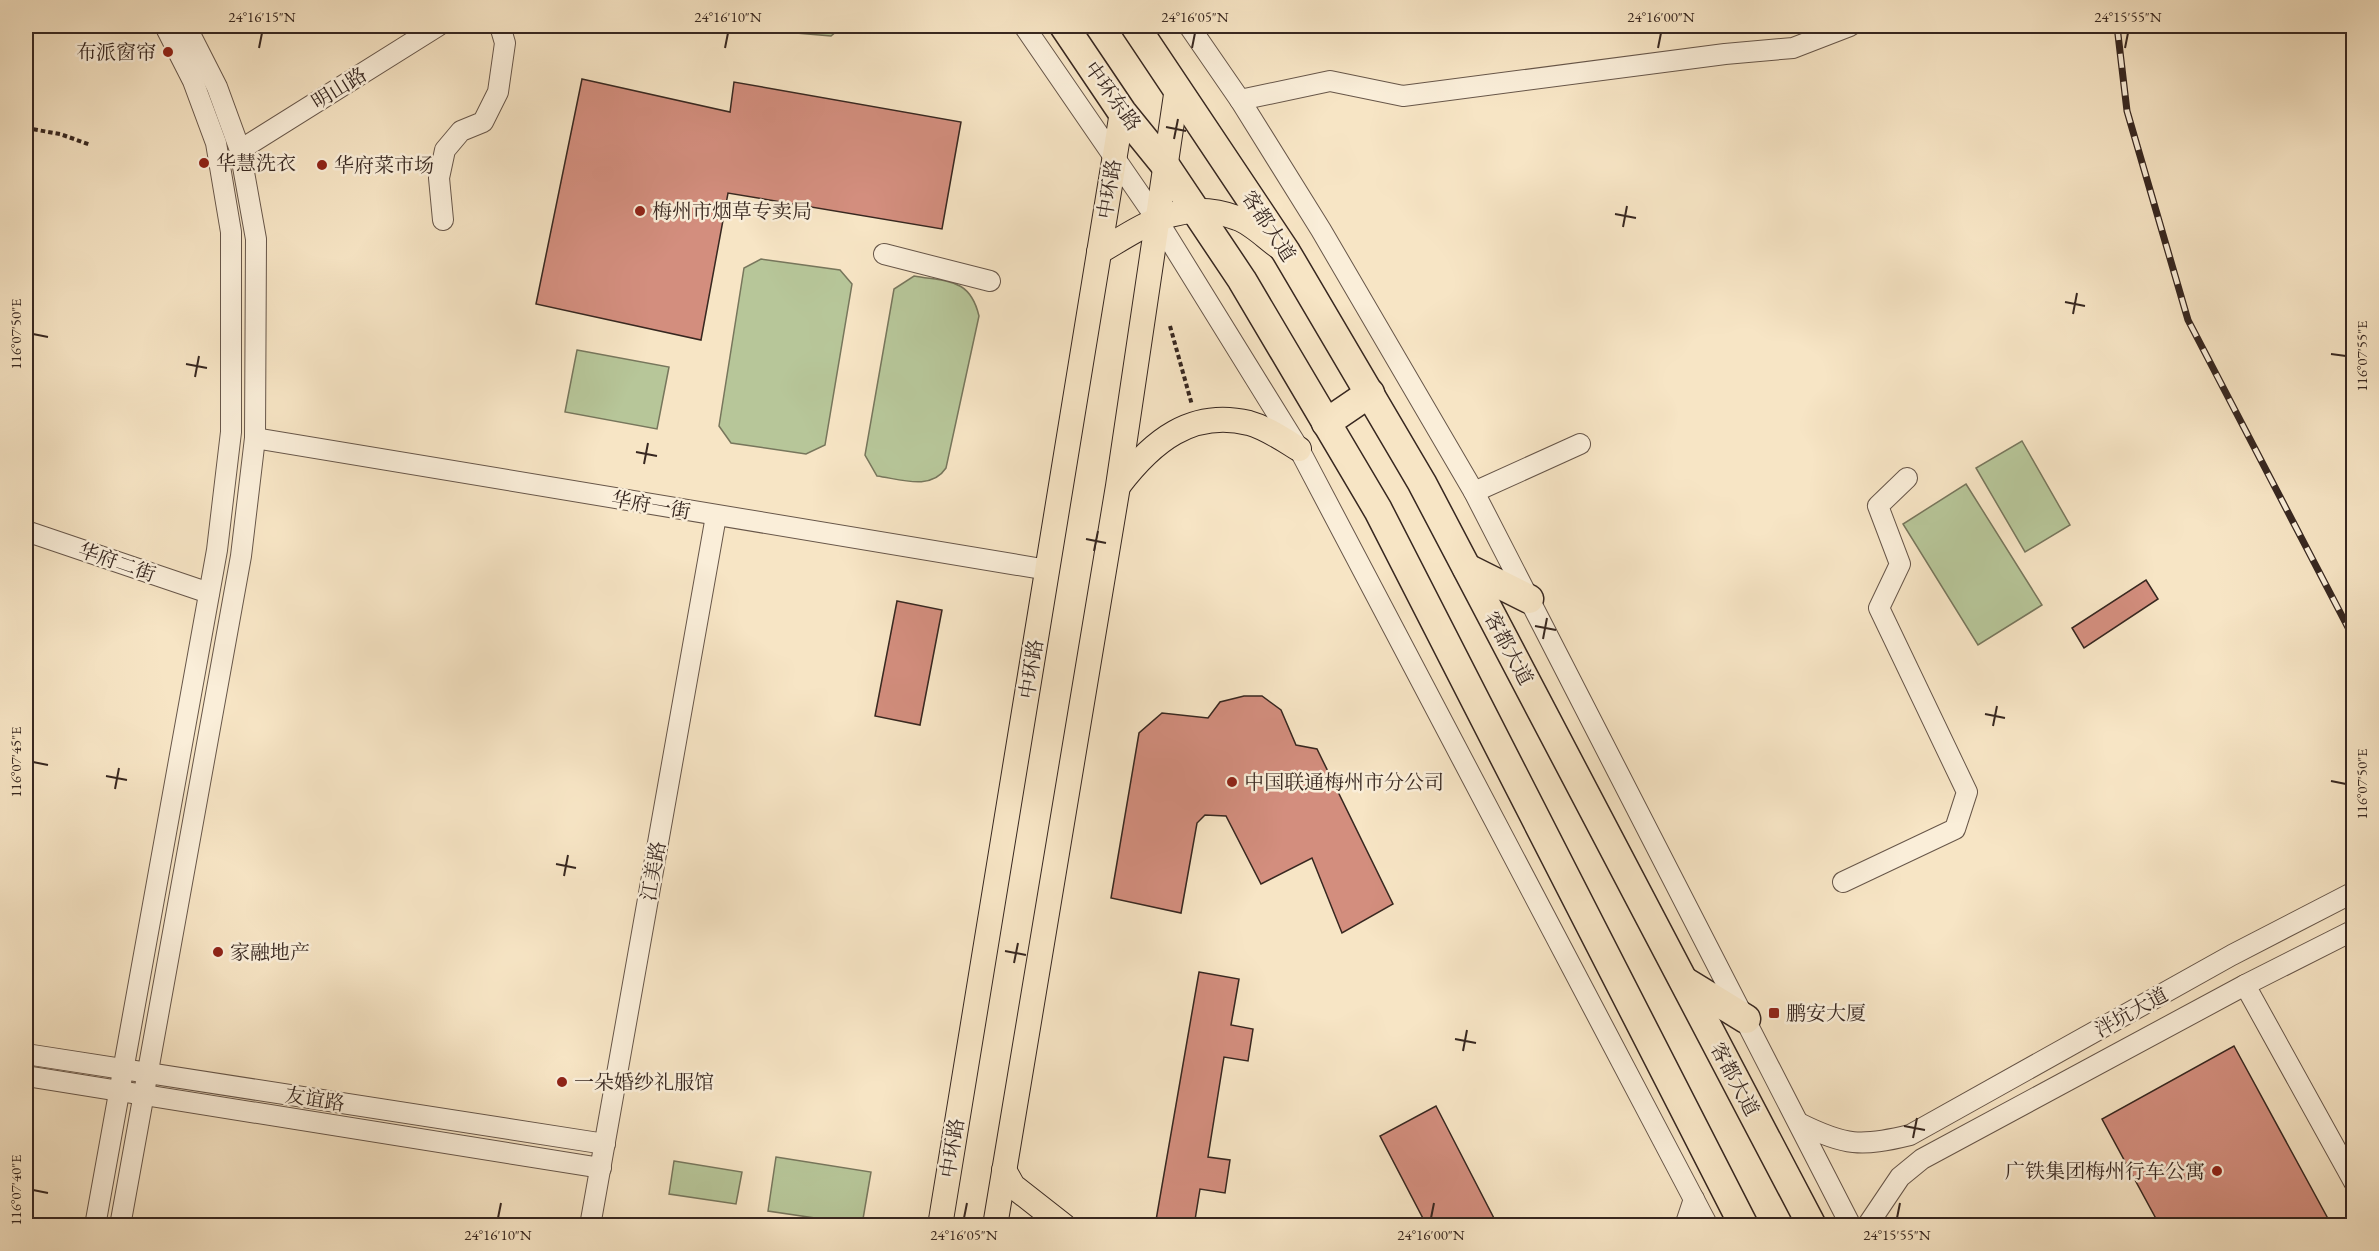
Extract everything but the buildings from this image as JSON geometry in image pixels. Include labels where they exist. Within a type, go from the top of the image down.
[{"type":"highway","name":"中环东路","points":[[1064,26],[1122,112],[1165,165]]},
{"type":"highway","points":[[1135,26],[1177,88]]},
{"type":"highway","name":"客都大道","points":[[1177,88],[1286,252],[1422,483],[1812,1226]]},
{"type":"highway","points":[[1165,165],[1242,280],[1378,510],[1744,1226]]},
{"type":"highway","points":[[1326,423],[1370,393]]},
{"type":"highway","points":[[1467,567],[1529,599]]},
{"type":"highway","points":[[1684,981],[1746,1019]]},
{"type":"main road","points":[[995,1226],[1118,486],[1177,88]]},
{"type":"main road","name":"中环路","points":[[940,1226],[1122,112]]},
{"type":"main road","points":[[1099,252],[1156,218],[1195,209],[1238,218],[1286,252]]},
{"type":"main road","points":[[1118,486],[1142,456],[1165,437],[1190,425],[1219,421],[1250,423],[1299,449]]},
{"type":"main road","points":[[1004,1170],[1013,1186],[1064,1226]]},
{"type":"street","points":[[95,1226],[209,593],[231,432],[231,232],[216,143],[193,81],[165,26]]},
{"type":"street","points":[[120,1226],[241,556],[255,438],[256,239],[240,150],[217,87],[186,26]]},
{"type":"street","name":"明山路","points":[[240,150],[438,26]]},
{"type":"street","points":[[443,219],[439,178],[445,150],[461,131],[483,122],[498,92],[505,43],[500,26]]},
{"type":"street","points":[[1024,26],[1156,218],[1299,449],[1708,1226]]},
{"type":"street","points":[[1189,26],[1240,100],[1321,230],[1474,492],[1851,1226]]},
{"type":"street","points":[[1240,100],[1330,81],[1403,96],[1725,54],[1793,48],[1850,26]]},
{"type":"street","points":[[884,254],[990,281]]},
{"type":"street","name":"华府一街","points":[[255,438],[1048,570]]},
{"type":"street","points":[[1474,492],[1580,444]]},
{"type":"street","points":[[1843,882],[1955,829],[1968,792],[1880,608],[1900,564],[1878,506],[1906,478]]},
{"type":"street","name":"江美路","points":[[591,1226],[716,516]]},
{"type":"street","name":"华府二街","points":[[26,531],[209,593]]},
{"type":"street","name":"泮坑大道","points":[[1799,1123],[1847,1143],[1874,1144],[1910,1135],[2232,955],[2354,892]]},
{"type":"street","name":"泮坑大道","points":[[1867,1226],[1900,1177],[1922,1159],[2245,985],[2354,930]]},
{"type":"street","points":[[2245,985],[2354,1182]]},
{"type":"street","name":"友谊路","points":[[26,1054],[605,1144]]},
{"type":"street","name":"友谊路","points":[[26,1076],[601,1168]]},
{"type":"street","points":[[1685,1226],[1694,1199]]},
{"type":"path","points":[[27,128],[60,134],[92,145]]},
{"type":"path","points":[[1170,326],[1194,415]]},
{"type":"green space","points":[[791,26],[843,26],[831,36],[796,33]]},
{"type":"green space","points":[[761,259],[840,270],[852,284],[825,445],[806,454],[731,443],[719,426],[744,268]]},
{"type":"green space","points":[[914,276],[947,281],[963,288],[970,295],[979,316],[946,468],[932,479],[914,482],[877,476],[865,455],[894,289]]},
{"type":"green space","points":[[577,350],[669,367],[657,429],[565,412]]},
{"type":"green space","points":[[2022,441],[2070,525],[2025,552],[1976,468]]},
{"type":"green space","points":[[1966,484],[2042,605],[1978,645],[1903,524]]},
{"type":"green space","points":[[776,1157],[871,1172],[862,1225],[768,1211]]},
{"type":"green space","points":[[674,1161],[742,1172],[736,1204],[669,1194]]},
{"type":"railway","points":[[2117,26],[2127,111],[2188,320],[2354,639]]},
{"type":"place","name":"布派窗帘","points":[[168,52]]},
{"type":"place","name":"华慧洗衣","points":[[204,163]]},
{"type":"place","name":"华府菜市场","points":[[322,165]]},
{"type":"place","name":"梅州市烟草专卖局","points":[[640,211]]},
{"type":"place","name":"中国联通梅州市分公司","points":[[1232,782]]},
{"type":"place","name":"家融地产","points":[[218,952]]},
{"type":"place","name":"鹏安大厦","points":[[1774,1013]]},
{"type":"place","name":"一朵婚纱礼服馆","points":[[562,1082]]},
{"type":"place","name":"广铁集团梅州行车公寓","points":[[2217,1171]]}]
